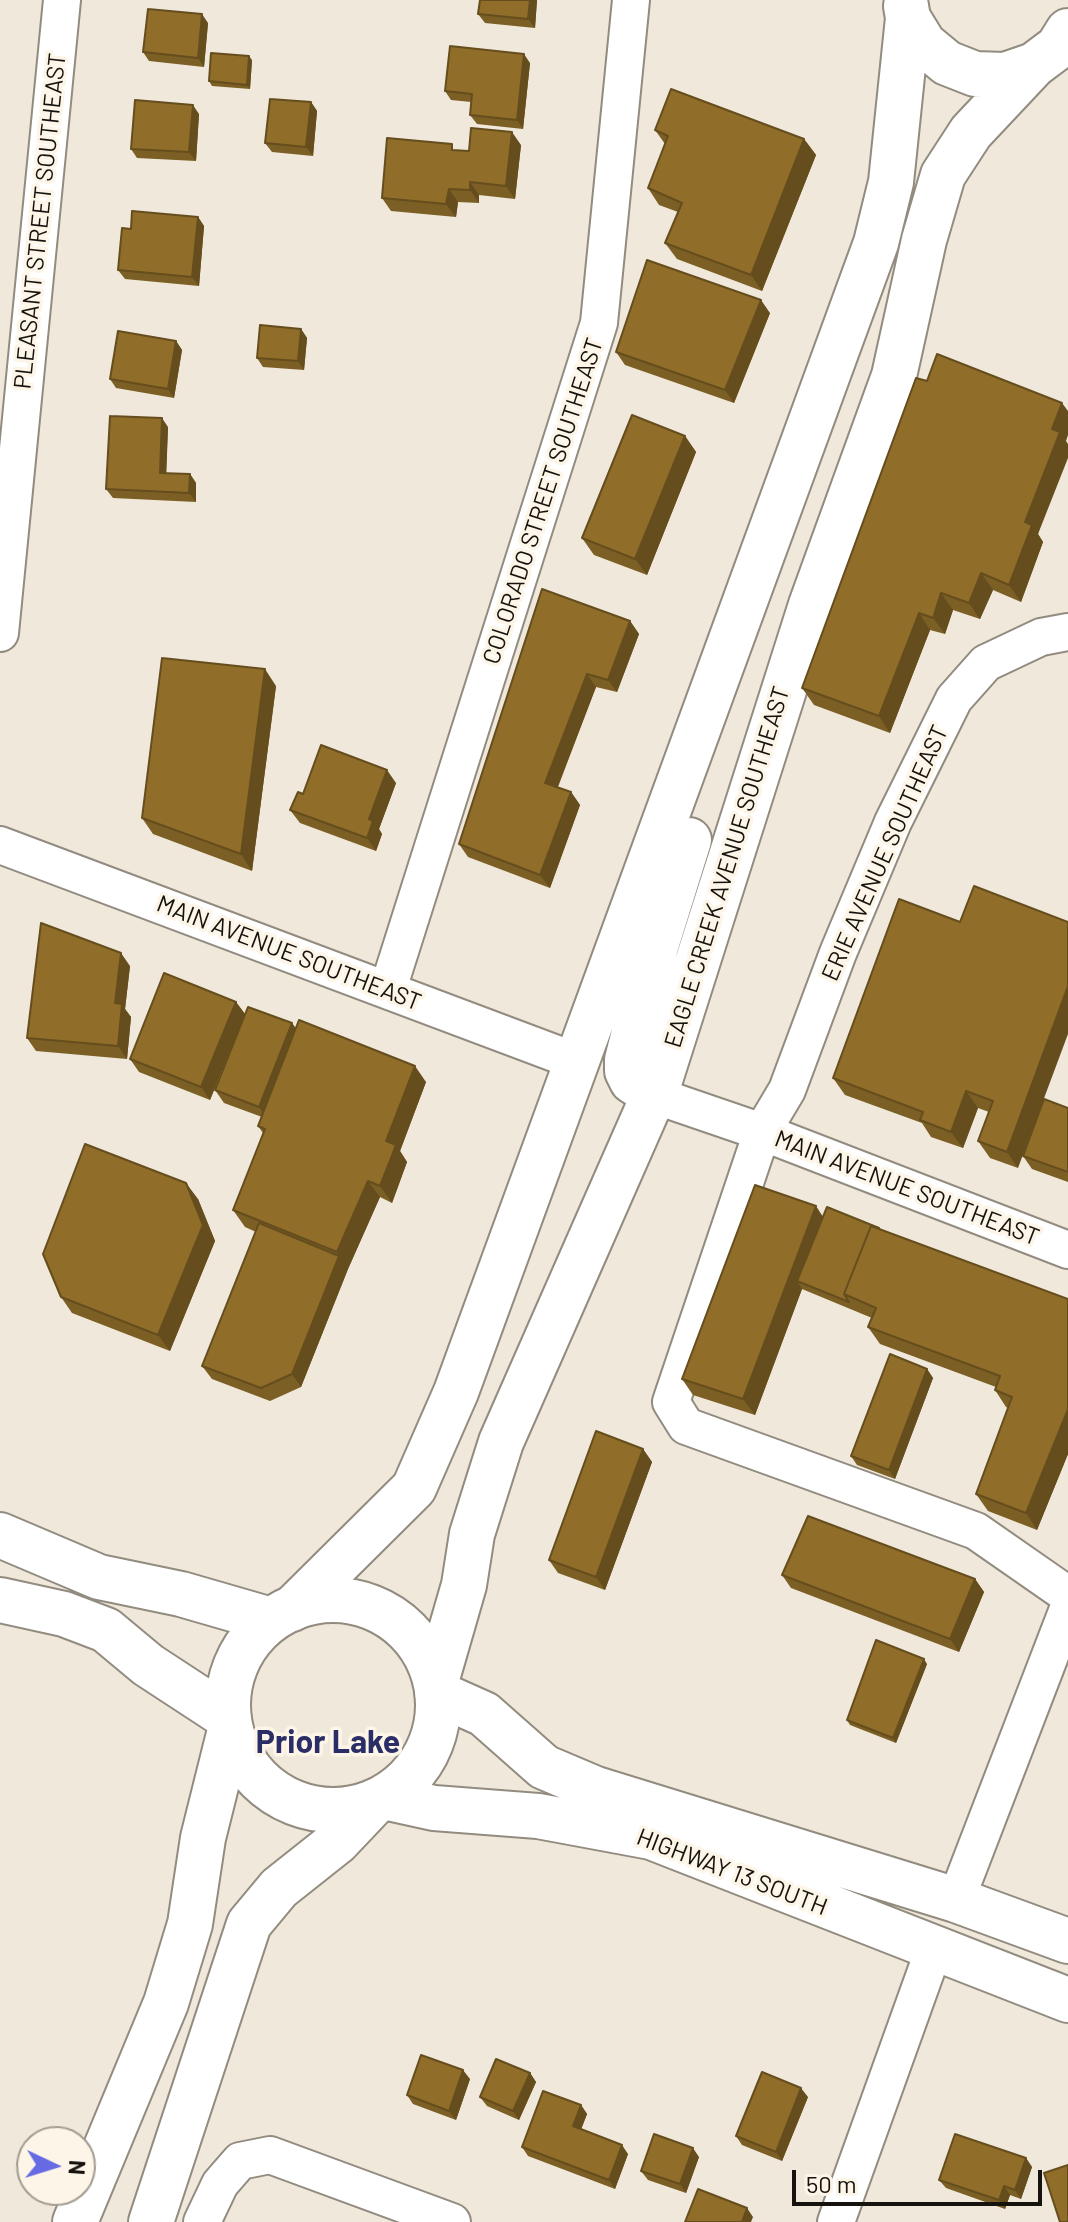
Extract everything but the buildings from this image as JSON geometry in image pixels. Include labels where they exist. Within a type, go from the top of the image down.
[{"type":"main road","points":[[906,9],[924,44],[947,63],[975,74],[1005,75],[1054,52]]},
{"type":"main road","points":[[379,1800],[338,1811],[302,1807],[269,1790],[244,1764],[230,1724],[228,1693],[237,1661],[255,1634],[282,1614],[414,1488],[456,1392],[876,243],[891,182],[906,9]]},
{"type":"main road","name":"EAGLE CREEK AVENUE SOUTHEAST","points":[[436,1688],[464,1585],[472,1534],[501,1442],[654,1095],[811,605],[894,376],[924,240],[943,175],[971,132],[1054,52]]},
{"type":"main road","points":[[654,1095],[632,1081],[627,1071],[629,1049],[661,931],[728,727],[750,638],[755,578]]},
{"type":"main road","points":[[0,1535],[99,1577],[282,1614],[311,1602],[344,1599],[376,1608],[403,1626],[424,1651],[436,1688],[438,1719],[427,1754],[405,1783],[379,1800],[337,1842],[279,1888],[249,1924],[151,2222]]},
{"type":"main road","points":[[0,1600],[64,1614],[106,1630],[148,1665],[230,1724]]},
{"type":"main road","name":"HIGHWAY 13 SOUTH","points":[[436,1688],[484,1714],[544,1767],[596,1789],[956,1900],[1068,1941]]},
{"type":"main road","points":[[75,2222],[166,2003],[190,1924],[203,1838],[230,1724]]},
{"type":"main road","name":"HIGHWAY 13 SOUTH","points":[[379,1800],[434,1808],[538,1816],[651,1837],[1068,2000]]},
{"type":"street","name":"PLEASANT STREET SOUTHEAST","points":[[0,633],[62,0]]},
{"type":"street","name":"COLORADO STREET SOUTHEAST","points":[[388,989],[599,323],[631,0]]},
{"type":"street","name":"ERIE AVENUE SOUTHEAST","points":[[1068,632],[1041,637],[986,663],[954,699],[893,822],[838,953],[787,1090],[762,1132],[671,1402],[686,1426],[976,1531],[1068,1595]]},
{"type":"street","name":"MAIN AVENUE SOUTHEAST","points":[[0,845],[578,1062]]},
{"type":"street","name":"MAIN AVENUE SOUTHEAST","points":[[654,1095],[762,1132],[1068,1250]]},
{"type":"street","points":[[956,1900],[1068,1609]]},
{"type":"street","points":[[836,2222],[934,1949]]},
{"type":"street","points":[[202,2222],[220,2184],[240,2161],[270,2155],[452,2222]]},
{"type":"district","name":"Prior Lake","points":[[328,1742]]}]
